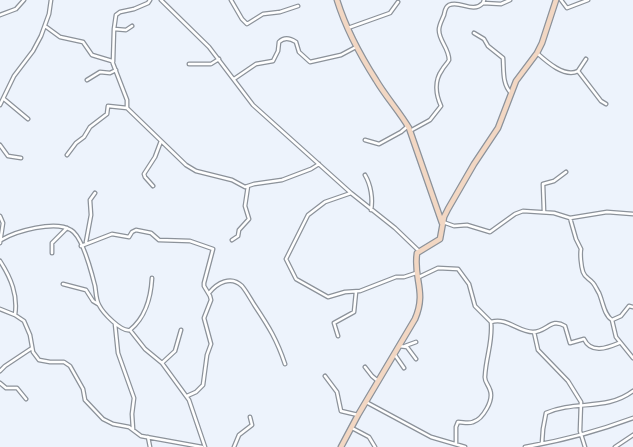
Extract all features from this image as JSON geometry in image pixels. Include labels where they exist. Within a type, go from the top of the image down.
[{"type":"main road","points":[[337,0],[356,47],[376,81],[409,129],[443,224]]},
{"type":"main road","points":[[341,447],[394,354],[402,346],[419,309],[421,296],[416,257],[419,251],[437,242],[442,235],[443,224],[455,194],[498,128],[516,82],[537,53],[556,0]]},
{"type":"street","points":[[0,15],[16,9],[24,0]]},
{"type":"street","points":[[0,105],[14,76],[33,51],[45,26],[51,0]]},
{"type":"street","points":[[127,108],[127,100],[114,63],[114,20],[118,13],[134,9],[148,3],[150,0]]},
{"type":"street","points":[[161,0],[205,42],[253,105],[419,251]]},
{"type":"street","points":[[230,0],[247,24],[263,14],[280,12],[298,6]]},
{"type":"street","points":[[365,140],[380,144],[401,132],[430,120],[441,106],[436,89],[437,82],[442,68],[449,60],[449,51],[443,43],[439,32],[449,5],[454,3],[470,7],[480,6],[484,1],[501,4],[510,0]]},
{"type":"street","points":[[561,0],[568,8],[588,0]]},
{"type":"street","points":[[347,28],[390,13],[398,2]]},
{"type":"street","points":[[45,26],[60,37],[83,42],[92,55],[106,58],[114,63]]},
{"type":"street","points":[[114,29],[126,30],[132,26]]},
{"type":"street","points":[[474,33],[484,39],[488,46],[503,58],[507,89],[511,93]]},
{"type":"street","points":[[234,79],[256,64],[273,61],[278,51],[279,42],[282,39],[289,38],[296,42],[299,52],[310,62],[341,55],[356,47]]},
{"type":"street","points":[[537,53],[564,72],[572,74],[578,71],[586,59]]},
{"type":"street","points":[[189,64],[211,64],[219,59]]},
{"type":"street","points":[[87,80],[100,72],[110,73],[116,70]]},
{"type":"street","points":[[578,71],[601,101],[606,104]]},
{"type":"street","points":[[4,98],[28,119]]},
{"type":"street","points":[[67,155],[76,143],[84,137],[88,129],[105,116],[108,106],[127,108],[186,165],[196,171],[232,180],[243,186],[282,180],[319,164]]},
{"type":"street","points":[[153,186],[144,174],[162,141]]},
{"type":"street","points":[[0,145],[8,156],[21,158]]},
{"type":"street","points":[[544,212],[544,184],[554,181],[566,172]]},
{"type":"street","points":[[365,175],[370,184],[371,210]]},
{"type":"street","points":[[232,240],[238,236],[239,230],[249,219],[245,206],[248,186]]},
{"type":"street","points":[[86,243],[91,215],[90,200],[95,193]]},
{"type":"street","points":[[351,193],[325,202],[308,215],[286,259],[296,279],[325,296],[356,292],[396,277],[418,275],[438,268],[458,269],[464,275],[469,284],[475,306],[491,322],[492,339],[484,379],[491,391],[491,397],[483,414],[476,421],[470,423],[458,422],[456,444]]},
{"type":"street","points":[[443,224],[467,226],[490,232],[519,212],[544,212],[570,218],[608,212],[633,214]]},
{"type":"street","points":[[0,216],[3,223],[0,242]]},
{"type":"street","points":[[570,218],[576,239],[582,249],[580,253],[586,279],[592,281],[601,298],[605,311],[612,320],[619,343],[633,358]]},
{"type":"street","points":[[0,242],[11,234],[34,228],[67,228],[75,233],[91,270],[99,305]]},
{"type":"street","points":[[52,253],[52,243],[67,228]]},
{"type":"street","points":[[81,246],[112,234],[129,237],[136,230],[151,233],[159,240],[186,240],[212,248],[214,251],[204,283],[211,300],[204,318],[211,340],[204,380],[201,388],[186,396]]},
{"type":"street","points":[[0,261],[13,286],[16,306],[15,315]]},
{"type":"street","points":[[63,284],[86,290],[93,301],[116,324],[126,331],[139,323],[142,318],[152,278]]},
{"type":"street","points":[[209,293],[221,282],[232,282],[242,287],[273,333],[285,364]]},
{"type":"street","points":[[338,336],[334,323],[354,312],[356,292]]},
{"type":"street","points":[[612,320],[621,316],[629,306],[633,307]]},
{"type":"street","points":[[0,309],[24,321],[33,352],[39,360],[67,363],[83,389],[85,400],[103,419],[113,424],[133,429],[141,436],[203,447],[193,410],[186,396],[162,363],[145,349],[130,330]]},
{"type":"street","points":[[491,322],[499,320],[534,332],[558,322],[565,326],[570,343],[584,339],[591,348],[596,348],[619,343]]},
{"type":"street","points":[[116,324],[118,353],[133,394],[133,429]]},
{"type":"street","points":[[162,363],[175,351],[181,330]]},
{"type":"street","points":[[534,332],[538,350],[572,386],[582,405],[580,434],[585,447]]},
{"type":"street","points":[[402,346],[416,342]]},
{"type":"street","points":[[402,346],[416,359]]},
{"type":"street","points":[[0,372],[4,366],[32,348]]},
{"type":"street","points":[[394,354],[404,368]]},
{"type":"street","points":[[365,367],[378,381]]},
{"type":"street","points":[[325,376],[337,392],[342,411],[358,415]]},
{"type":"street","points":[[0,383],[6,388],[17,388],[26,398]]},
{"type":"street","points":[[542,444],[545,414],[555,410],[582,405],[612,402],[633,391]]},
{"type":"street","points":[[366,402],[431,438],[465,447]]},
{"type":"street","points":[[234,447],[239,434],[252,425],[250,417]]},
{"type":"street","points":[[524,447],[580,434],[633,418]]},
{"type":"street","points":[[351,428],[369,438],[375,447]]},
{"type":"street","points":[[615,447],[633,435]]},
{"type":"street","points":[[148,437],[150,447]]}]
